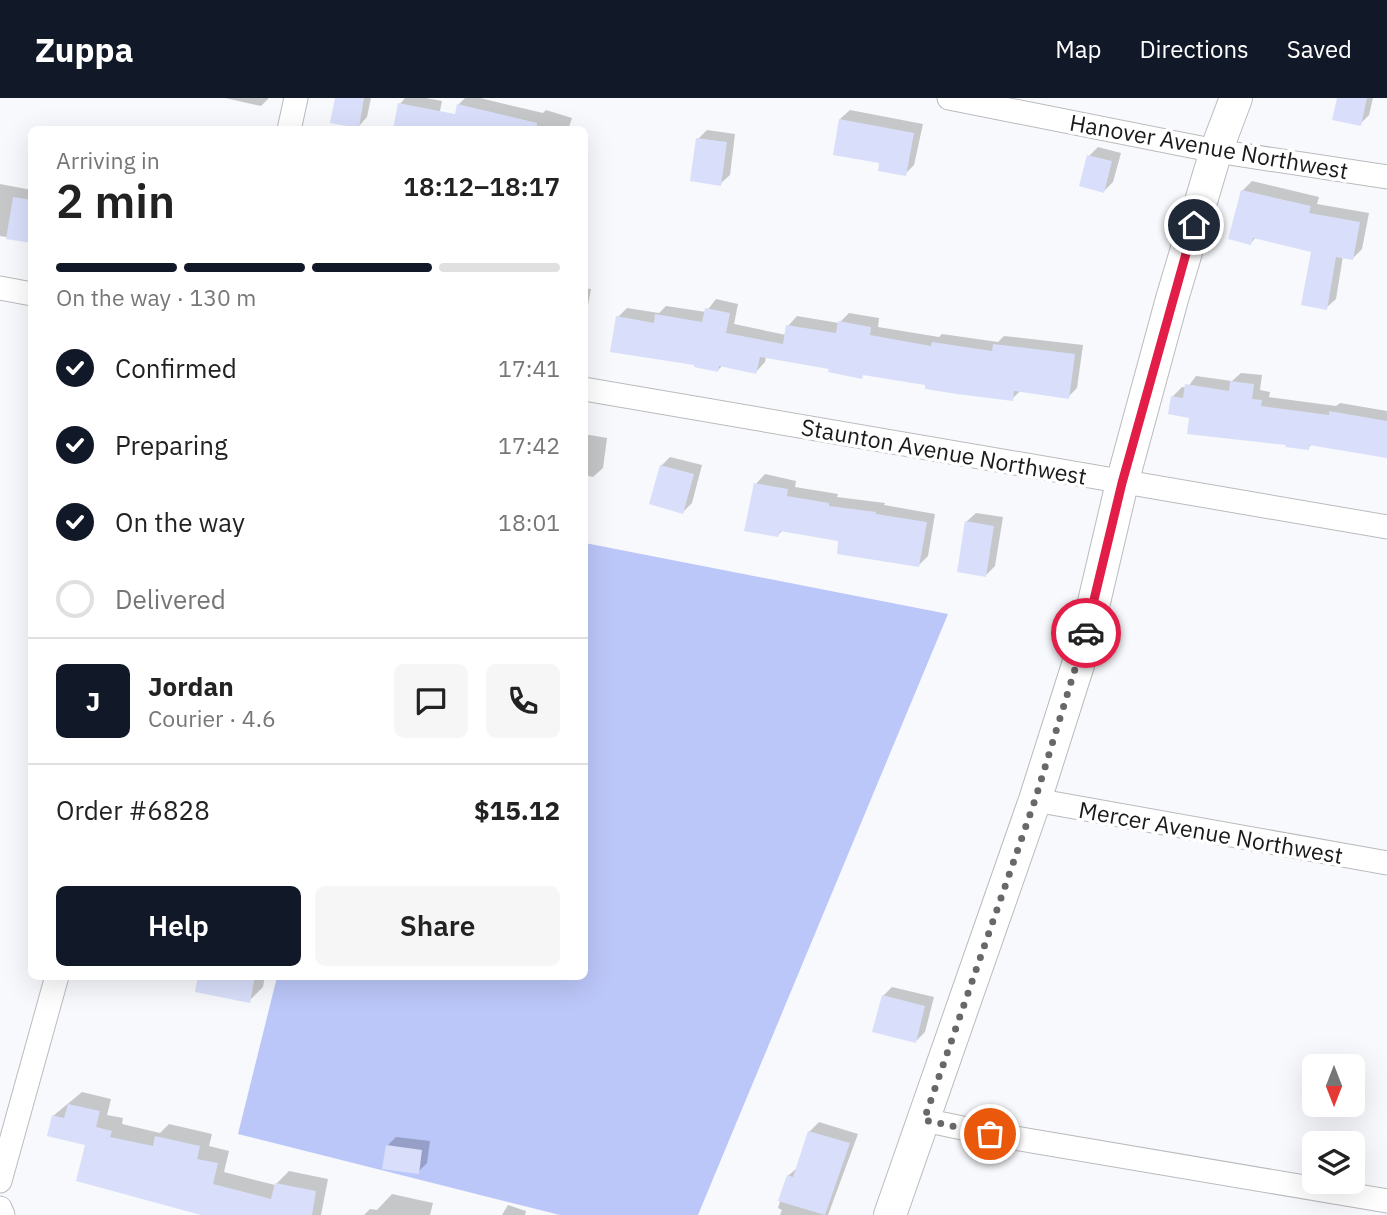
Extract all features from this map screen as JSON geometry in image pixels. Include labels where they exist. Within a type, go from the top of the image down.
[{"type":"main road","points":[[890,1215],[1035,800],[1083,649],[1122,483],[1172,299],[1216,151],[1236,98]]},
{"type":"street","points":[[290,126],[296,98]]},
{"type":"street","name":"Hanover Avenue Northwest","points":[[949,98],[1216,151],[1387,177]]},
{"type":"street","points":[[0,288],[28,292]]},
{"type":"street","name":"Staunton Avenue Northwest","points":[[588,390],[1387,527]]},
{"type":"street","name":"Mercer Avenue Northwest","points":[[1035,800],[1387,863]]},
{"type":"street","points":[[0,1181],[56,980]]},
{"type":"street","points":[[924,1120],[990,1134],[1387,1201]]},
{"type":"street","points":[[0,1208],[3,1215]]},
{"type":"shaded area","points":[[588,544],[948,614],[698,1215],[560,1215],[238,1134],[276,980],[588,980]]},
{"type":"building","points":[[335,98],[364,98],[359,126],[330,123]]},
{"type":"building","points":[[1337,98],[1367,98],[1361,126],[1332,120]]},
{"type":"building","points":[[398,103],[455,114],[457,104],[537,123],[537,126],[394,126]]},
{"type":"building","points":[[839,119],[914,133],[906,176],[878,171],[879,163],[833,155]]},
{"type":"building","points":[[696,138],[727,142],[721,186],[690,181]]},
{"type":"building","points":[[1087,155],[1112,161],[1104,193],[1079,186]]},
{"type":"building","points":[[1241,190],[1311,206],[1309,213],[1360,222],[1353,260],[1336,257],[1327,310],[1301,305],[1311,252],[1253,238],[1251,245],[1228,239]]},
{"type":"building","points":[[13,197],[28,199],[28,242],[6,239]]},
{"type":"building","points":[[705,308],[730,313],[726,333],[783,344],[786,325],[836,333],[838,321],[871,327],[870,335],[931,346],[932,342],[992,351],[993,344],[1075,354],[1069,399],[1014,391],[1013,401],[957,394],[925,389],[925,385],[863,375],[862,379],[828,372],[829,369],[760,357],[756,374],[719,366],[718,372],[694,365],[610,352],[616,316],[654,323],[655,314],[702,322]]},
{"type":"building","points":[[1230,381],[1254,384],[1252,399],[1262,400],[1261,406],[1329,415],[1329,411],[1387,421],[1387,458],[1309,445],[1309,450],[1187,434],[1189,418],[1168,414],[1171,396],[1183,398],[1185,384],[1229,391]]},
{"type":"building","points":[[660,465],[694,474],[683,514],[649,504]]},
{"type":"building","points":[[754,483],[788,489],[787,496],[829,503],[829,506],[927,522],[919,567],[837,554],[838,541],[780,531],[778,537],[744,531]]},
{"type":"building","points":[[965,521],[994,526],[986,577],[957,572]]},
{"type":"building","points":[[197,980],[254,980],[250,1003],[195,992]]},
{"type":"building","points":[[882,995],[925,1006],[916,1043],[872,1032]]},
{"type":"building","points":[[68,1104],[100,1111],[96,1127],[112,1131],[110,1137],[153,1146],[155,1136],[200,1146],[197,1159],[218,1163],[213,1184],[271,1199],[275,1183],[316,1191],[312,1215],[201,1215],[76,1181],[85,1145],[47,1136],[52,1115],[64,1118]]},
{"type":"building","points":[[808,1131],[850,1143],[825,1215],[778,1201],[787,1175],[793,1177]]},
{"type":"building","points":[[386,1145],[422,1150],[419,1174],[382,1169]]},
{"type":"way so far","points":[[990,1134],[924,1120],[1035,800],[1086,633]]},
{"type":"route","points":[[1086,633],[1122,483],[1194,225]]}]
